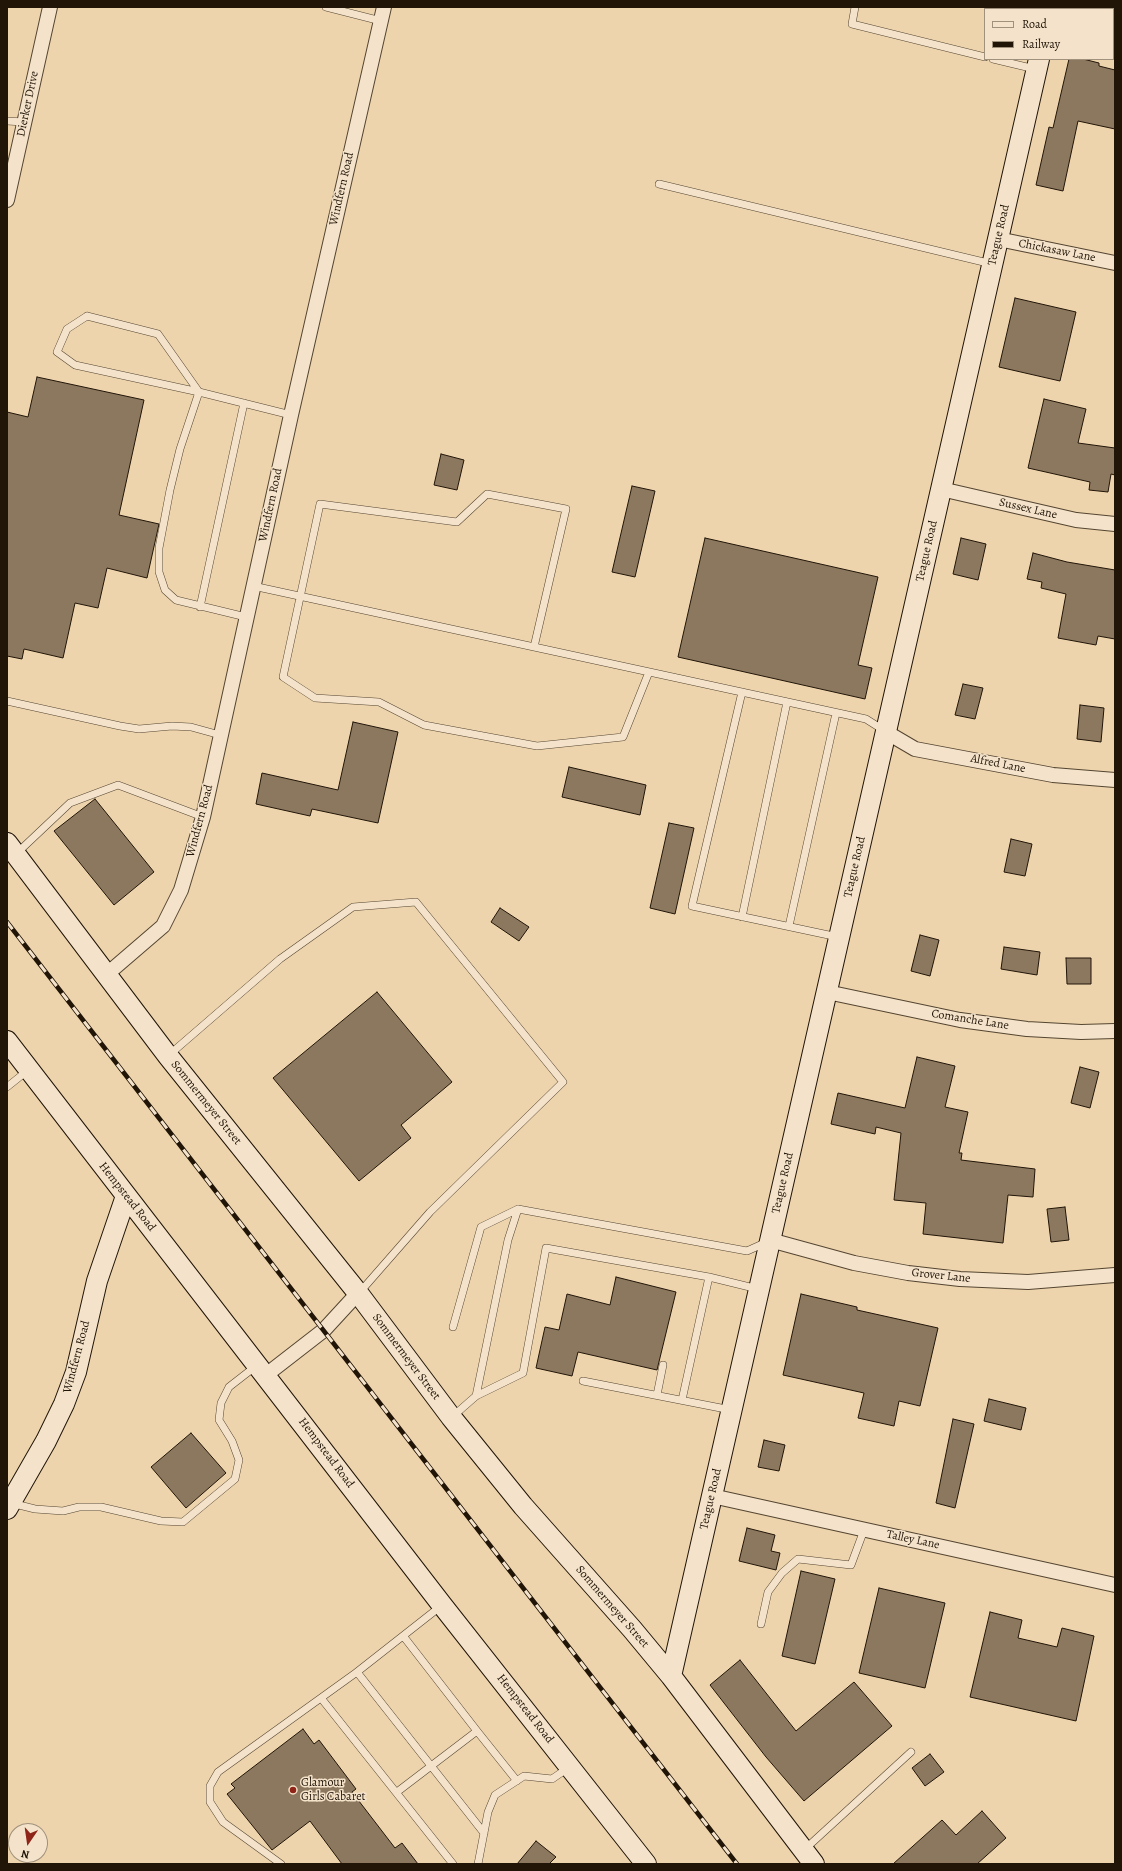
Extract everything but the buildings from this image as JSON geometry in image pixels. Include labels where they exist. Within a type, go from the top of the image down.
[{"type":"street","name":"Dierker Drive","points":[[7,200],[50,7]]},
{"type":"street","name":"Windfern Road","points":[[106,974],[163,926],[181,890],[203,817],[291,415],[382,14]]},
{"type":"street","name":"Teague Road","points":[[671,1676],[1038,64]]},
{"type":"street","name":"Chickasaw Lane","points":[[998,239],[1115,263]]},
{"type":"street","name":"Sussex Lane","points":[[941,489],[1076,520],[1115,524]]},
{"type":"street","name":"Alfred Lane","points":[[886,732],[915,749],[1053,775],[1115,780]]},
{"type":"street","name":"Sommermeyer Street","points":[[11,848],[168,1056],[358,1293],[452,1417],[523,1506],[632,1628],[671,1676],[809,1857]]},
{"type":"street","name":"Comanche Lane","points":[[827,992],[960,1020],[1027,1029],[1080,1032],[1115,1031]]},
{"type":"street","name":"Hempstead Road","points":[[7,1041],[442,1605],[646,1864]]},
{"type":"street","name":"Windfern Road","points":[[9,1506],[46,1441],[64,1404],[76,1372],[97,1281],[126,1196]]},
{"type":"street","name":"Grover Lane","points":[[770,1240],[854,1263],[908,1273],[960,1280],[1028,1282],[1115,1275]]},
{"type":"street","points":[[262,1370],[324,1330],[358,1293]]},
{"type":"street","name":"Talley Lane","points":[[712,1496],[1115,1585]]},
{"type":"lane","points":[[326,7],[382,14]]},
{"type":"lane","points":[[855,7],[852,24],[984,57]]},
{"type":"lane","points":[[1003,60],[1038,64]]},
{"type":"lane","points":[[7,121],[24,122]]},
{"type":"lane","points":[[659,184],[992,264]]},
{"type":"lane","points":[[199,392],[158,334],[87,316],[67,329],[57,352],[75,365],[199,392],[291,415]]},
{"type":"lane","points":[[199,392],[180,449],[170,490],[159,548],[159,572],[165,590],[176,600],[246,617]]},
{"type":"lane","points":[[200,606],[244,404]]},
{"type":"lane","points":[[534,647],[566,509],[487,494],[457,522],[320,504],[283,677],[315,698],[379,702],[424,725],[537,746],[623,737],[649,672]]},
{"type":"lane","points":[[253,586],[836,713],[866,720],[886,732]]},
{"type":"lane","points":[[742,692],[692,906],[839,937]]},
{"type":"lane","points":[[7,701],[120,726],[139,729],[172,726],[191,727],[220,736]]},
{"type":"lane","points":[[742,917],[787,702]]},
{"type":"lane","points":[[789,926],[836,713]]},
{"type":"lane","points":[[11,848],[70,803],[118,785],[203,817]]},
{"type":"lane","points":[[168,1056],[280,959],[353,907],[416,902],[562,1082],[430,1212],[358,1293]]},
{"type":"lane","points":[[7,1087],[29,1070]]},
{"type":"lane","points":[[476,1396],[508,1240],[518,1209]]},
{"type":"lane","points":[[453,1327],[481,1226],[518,1209],[747,1251],[770,1240]]},
{"type":"lane","points":[[452,1417],[476,1396],[523,1373],[546,1248],[709,1277],[759,1290]]},
{"type":"lane","points":[[682,1400],[709,1277]]},
{"type":"lane","points":[[657,1395],[663,1365]]},
{"type":"lane","points":[[9,1506],[64,1511],[79,1507],[101,1508],[161,1521],[183,1522],[235,1479],[239,1460],[232,1441],[220,1420],[221,1404],[229,1388],[262,1370]]},
{"type":"lane","points":[[583,1381],[731,1410]]},
{"type":"lane","points":[[762,1624],[768,1592],[782,1572],[798,1559],[851,1565],[864,1530]]},
{"type":"lane","points":[[281,1864],[223,1822],[210,1802],[210,1786],[218,1772],[404,1637],[442,1605]]},
{"type":"lane","points":[[404,1637],[517,1781]]},
{"type":"lane","points":[[357,1672],[484,1833]]},
{"type":"lane","points":[[321,1698],[453,1864]]},
{"type":"lane","points":[[396,1792],[477,1731]]},
{"type":"lane","points":[[809,1857],[911,1752]]},
{"type":"lane","points":[[478,1864],[488,1812],[495,1795],[524,1776],[552,1779],[570,1767]]},
{"type":"railway","points":[[7,922],[737,1864]]},
{"type":"place","name":"Glamour Girls Cabaret","points":[[293,1790]]}]
